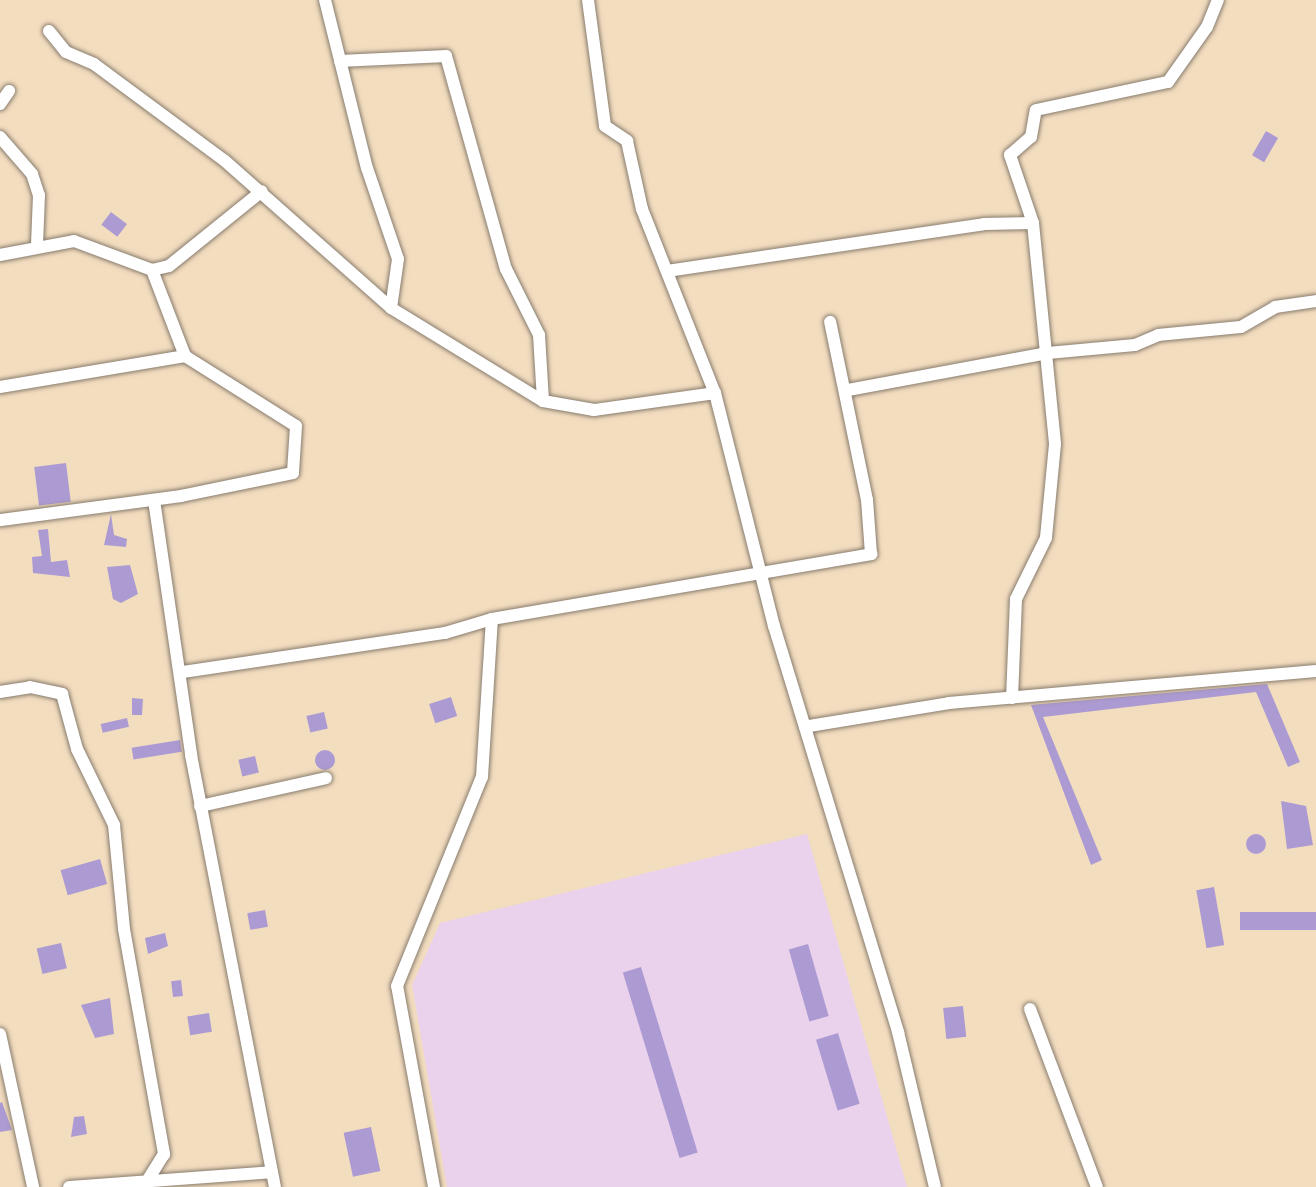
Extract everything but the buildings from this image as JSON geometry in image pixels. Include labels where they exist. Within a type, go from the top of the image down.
[{"type":"street","points":[[325,0],[340,61],[398,259],[391,308]]},
{"type":"street","points":[[588,0],[605,126],[627,141],[642,209],[715,393],[761,578],[809,726],[904,1055],[935,1187]]},
{"type":"street","points":[[1012,698],[1016,599],[1046,538],[1054,486],[1048,353],[1033,223],[1010,155],[1031,137],[1036,110],[1168,82],[1218,0]]},
{"type":"street","points":[[49,31],[66,51],[94,64],[262,191],[391,308],[543,401],[594,410],[715,393]]},
{"type":"street","points":[[340,61],[446,56],[506,269],[539,335],[543,401]]},
{"type":"street","points":[[0,104],[9,91]]},
{"type":"street","points":[[0,137],[32,174],[39,195],[37,246]]},
{"type":"street","points":[[0,256],[37,246],[74,241],[152,270],[169,266],[262,191]]},
{"type":"street","points":[[667,271],[984,224],[1033,223]]},
{"type":"street","points":[[0,520],[154,500],[293,473],[296,426],[185,356],[152,270]]},
{"type":"street","points":[[848,390],[1048,353],[1241,327],[1275,307],[1316,301]]},
{"type":"street","points":[[183,672],[445,633],[492,619],[761,578],[871,554],[848,390],[830,322]]},
{"type":"street","points":[[0,387],[185,356]]},
{"type":"street","points":[[154,500],[183,672],[200,806],[275,1187]]},
{"type":"street","points":[[435,1187],[397,986],[482,777],[492,619]]},
{"type":"street","points":[[809,726],[1012,698],[1316,671]]},
{"type":"street","points":[[0,692],[30,688],[62,694],[77,749],[114,825],[124,929],[164,1154],[149,1178]]},
{"type":"street","points":[[200,806],[326,778]]},
{"type":"street","points":[[1030,1009],[1097,1187]]},
{"type":"street","points":[[0,1034],[33,1187]]},
{"type":"street","points":[[69,1187],[149,1178],[271,1172]]},
{"type":"shaded area","points":[[807,834],[907,1187],[447,1187],[412,985],[440,923]]}]
